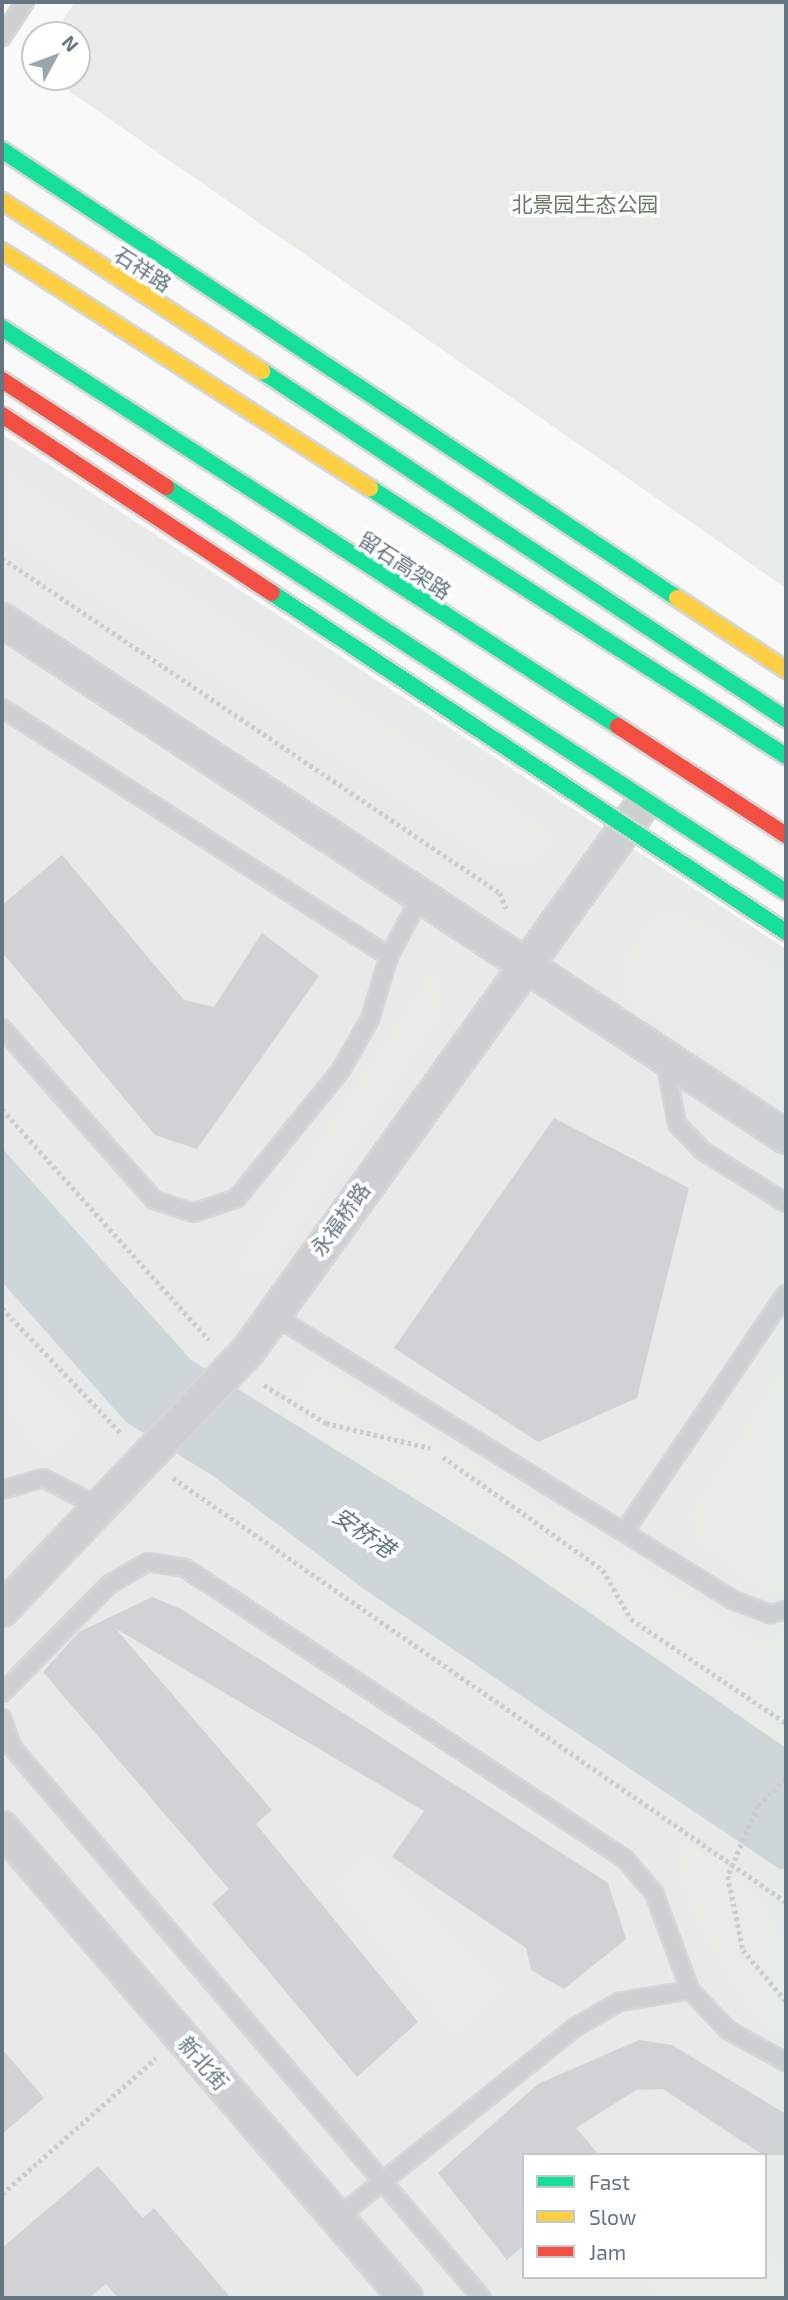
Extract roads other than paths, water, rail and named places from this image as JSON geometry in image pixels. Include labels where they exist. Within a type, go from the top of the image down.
[{"type":"main road","points":[[2,150],[786,670]]},
{"type":"main road","name":"石祥路","points":[[2,201],[786,719]]},
{"type":"main road","name":"留石高架路","points":[[2,251],[786,756]]},
{"type":"main road","name":"留石高架路","points":[[2,328],[786,835]]},
{"type":"main road","points":[[2,380],[786,892]]},
{"type":"main road","points":[[2,415],[786,932]]},
{"type":"street","points":[[2,620],[786,1137]]},
{"type":"street","name":"永福桥路","points":[[2,1610],[103,1509],[230,1372],[646,800]]},
{"type":"street","name":"新北街","points":[[2,1828],[406,2298]]},
{"type":"lane","points":[[2,37],[25,2]]},
{"type":"lane","points":[[2,708],[389,956]]},
{"type":"lane","points":[[2,1028],[154,1200],[193,1213],[237,1198],[281,1150],[370,1019],[389,956],[421,896]]},
{"type":"lane","points":[[665,1057],[677,1124],[703,1151],[786,1203]]},
{"type":"lane","points":[[624,1532],[786,1294]]},
{"type":"lane","points":[[273,1315],[733,1600],[770,1614],[786,1610]]},
{"type":"lane","points":[[2,1490],[43,1478],[103,1509]]},
{"type":"lane","points":[[2,1693],[110,1584],[148,1562],[185,1567],[625,1858],[654,1893],[690,1990],[728,2030],[786,2062]]},
{"type":"lane","points":[[2,1718],[12,1748],[482,2298]]},
{"type":"lane","points":[[337,2218],[574,2028],[619,2002],[690,1990]]},
{"type":"water","name":"安桥港","points":[[2,1148],[191,1360],[507,1556],[786,1748],[786,1867],[781,1870],[550,1715],[364,1589],[213,1476],[126,1422],[2,1282]]},
{"type":"park label","name":"北景园生态公园","points":[[585,204]]}]
